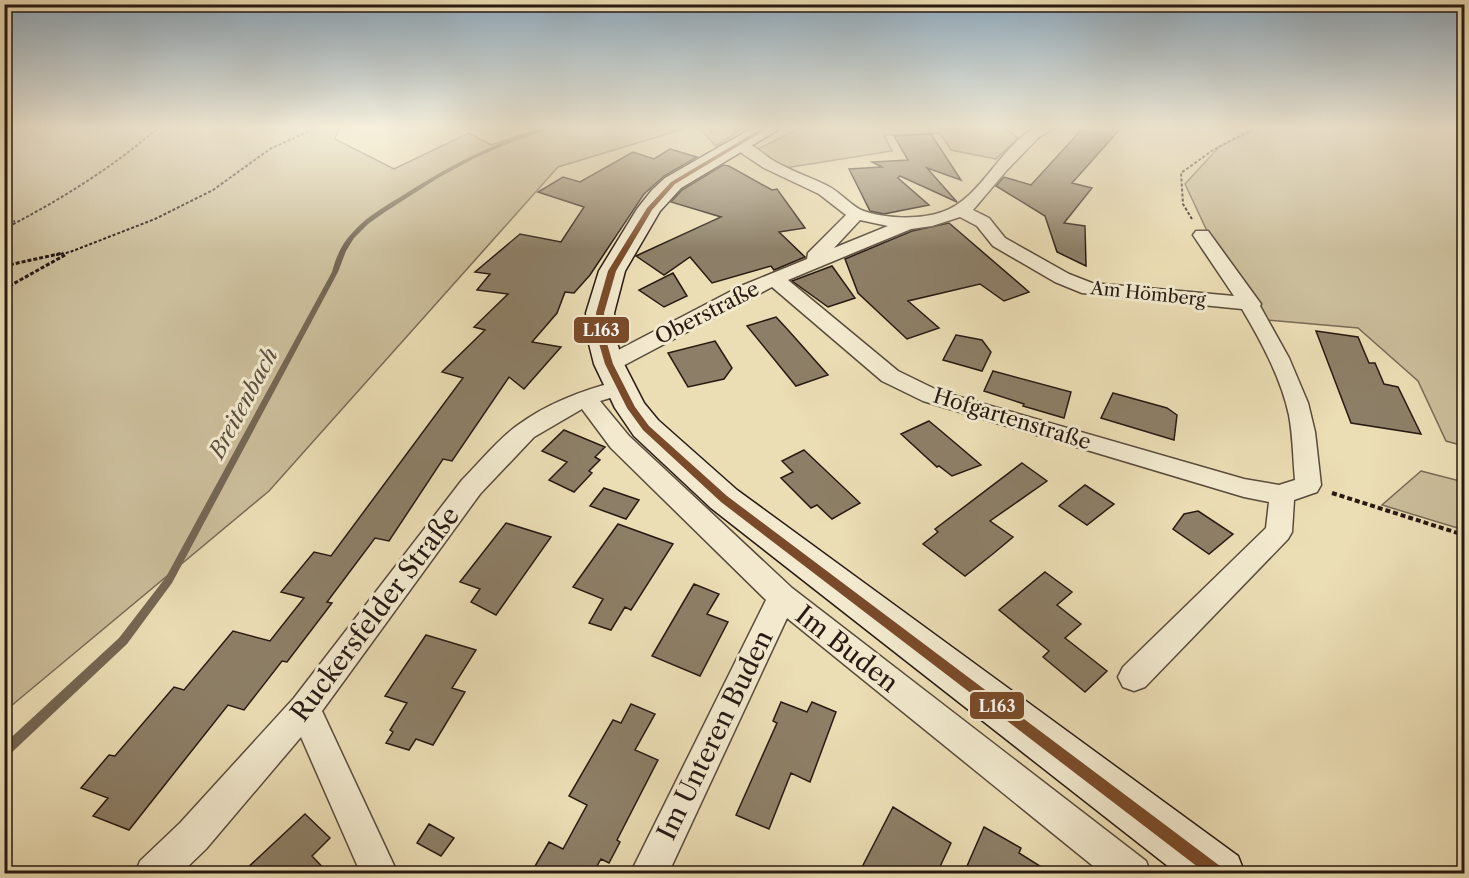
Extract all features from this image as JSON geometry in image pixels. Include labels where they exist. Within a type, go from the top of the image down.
[{"type":"street","points":[[699,168],[673,183],[660,195],[612,271],[600,313],[605,383],[646,428],[724,499],[1220,873]]},
{"type":"street","points":[[776,168],[825,191],[856,214],[907,224],[932,221],[961,211],[1002,168]]},
{"type":"street","name":"Am Hömberg","points":[[961,211],[983,222],[999,242],[1062,278],[1089,289],[1251,304]]},
{"type":"street","name":"Oberstraße","points":[[807,265],[856,214]]},
{"type":"street","name":"Oberstraße","points":[[605,383],[748,290],[907,224]]},
{"type":"street","points":[[1134,677],[1279,532],[1282,504],[1280,495],[1308,485],[1298,405],[1278,354],[1251,304],[1202,235]]},
{"type":"street","name":"Hofgartenstraße","points":[[776,280],[890,376],[931,396],[1244,488],[1280,495]]},
{"type":"street","name":"Im Buden","points":[[605,383],[620,442],[782,597],[1133,873]]},
{"type":"street","name":"Ruckersfelder Straße","points":[[153,873],[193,836],[305,709],[471,487],[502,453],[526,431],[605,383]]},
{"type":"street","name":"Im Unteren Buden","points":[[648,873],[782,597]]},
{"type":"street","points":[[305,709],[380,873]]},
{"type":"path","points":[[4,227],[33,215],[108,168]]},
{"type":"path","points":[[4,266],[70,252],[127,231],[185,205],[227,181],[245,168]]},
{"type":"path","points":[[1188,168],[1181,173],[1183,204],[1202,235]]},
{"type":"path","points":[[4,289],[70,252]]},
{"type":"path","points":[[1308,485],[1464,535]]},
{"type":"shaded area","points":[[5,168],[557,168],[269,491],[5,711]]},
{"type":"shaded area","points":[[1200,168],[1464,168],[1464,446],[1446,441],[1418,381],[1358,328],[1267,320],[1207,231],[1185,184]]},
{"type":"shaded area","points":[[1421,471],[1464,482],[1464,530],[1382,505]]},
{"type":"building","points":[[605,168],[678,168],[664,176],[644,194],[590,275],[574,293],[565,292],[557,313],[532,342],[561,347],[524,389],[509,377],[452,461],[443,459],[389,541],[375,538],[327,602],[332,603],[287,662],[282,661],[244,710],[228,705],[129,830],[93,816],[108,798],[81,788],[109,755],[115,756],[174,687],[184,690],[233,631],[270,641],[304,598],[281,592],[314,552],[331,556],[463,378],[442,372],[485,330],[474,327],[508,294],[477,290],[490,274],[475,272],[520,234],[561,242],[584,207],[538,192],[563,177],[580,182]]},
{"type":"building","points":[[718,168],[733,168],[772,190],[777,189],[805,228],[779,232],[805,257],[774,270],[771,266],[712,283],[690,257],[664,275],[636,256],[721,217],[671,202],[682,190]]},
{"type":"building","points":[[866,168],[953,168],[961,180],[927,168],[957,202],[900,176],[898,178],[929,205],[884,214],[870,211],[849,169]]},
{"type":"building","points":[[1047,168],[1085,168],[1072,183],[1092,188],[1064,223],[1085,226],[1086,266],[1057,252],[1045,216],[996,186],[1004,177],[1031,185]]},
{"type":"building","points":[[949,223],[1029,292],[1004,301],[980,284],[908,301],[939,328],[907,339],[858,293],[845,259],[912,231]]},
{"type":"building","points":[[832,266],[855,298],[828,307],[792,281]]},
{"type":"building","points":[[673,273],[687,296],[664,307],[639,290]]},
{"type":"building","points":[[776,317],[828,375],[796,386],[747,326]]},
{"type":"building","points":[[1316,331],[1358,337],[1369,363],[1375,363],[1384,384],[1398,387],[1421,434],[1351,423]]},
{"type":"building","points":[[956,335],[982,340],[991,352],[982,371],[943,360]]},
{"type":"building","points":[[715,341],[732,368],[724,379],[688,387],[668,353]]},
{"type":"building","points":[[993,371],[1071,392],[1064,418],[984,391]]},
{"type":"building","points":[[1113,393],[1167,408],[1177,415],[1174,440],[1101,418]]},
{"type":"building","points":[[929,421],[981,465],[952,476],[939,466],[937,467],[901,434]]},
{"type":"building","points":[[564,430],[605,447],[595,457],[600,460],[589,471],[592,473],[574,492],[549,480],[567,462],[542,451]]},
{"type":"building","points":[[804,450],[860,503],[832,519],[817,505],[811,508],[781,478],[793,472],[782,461]]},
{"type":"building","points":[[1022,463],[1047,481],[990,521],[1013,537],[994,553],[965,576],[923,544],[938,532],[935,529]]},
{"type":"building","points":[[1085,485],[1114,504],[1087,525],[1059,506]]},
{"type":"building","points":[[604,488],[639,500],[626,519],[590,506]]},
{"type":"building","points":[[1198,511],[1233,534],[1209,554],[1173,529],[1184,514]]},
{"type":"building","points":[[506,523],[551,537],[496,615],[471,602],[480,589],[460,582]]},
{"type":"building","points":[[618,524],[673,544],[631,610],[625,607],[611,630],[589,623],[603,599],[573,587]]},
{"type":"building","points":[[1045,572],[1072,592],[1057,605],[1081,624],[1065,638],[1107,671],[1085,692],[1043,657],[1049,651],[999,610]]},
{"type":"building","points":[[694,584],[719,594],[707,614],[728,622],[700,676],[652,656]]},
{"type":"building","points":[[426,635],[476,650],[452,688],[465,692],[433,745],[416,739],[409,750],[386,743],[393,732],[390,730],[407,703],[385,696]]},
{"type":"building","points":[[781,702],[807,712],[812,702],[836,712],[810,782],[791,773],[769,829],[736,815],[777,723],[773,721]]},
{"type":"building","points":[[631,704],[655,714],[635,750],[658,760],[617,840],[620,842],[609,863],[601,859],[593,873],[531,873],[549,842],[563,849],[587,805],[569,796],[613,720],[621,723]]},
{"type":"building","points":[[893,807],[951,843],[937,873],[859,873]]},
{"type":"building","points":[[305,814],[330,838],[312,856],[328,873],[242,873]]},
{"type":"building","points":[[429,824],[454,838],[441,856],[417,843]]},
{"type":"building","points":[[984,827],[1021,848],[1019,853],[1051,873],[964,873]]},
{"type":"waterway","name":"Breitenbach","points":[[4,752],[123,641],[169,580],[335,272],[349,241],[356,232],[383,210],[453,168]]},
{"type":"transit line","name":"L163","points":[[698,168],[673,183],[649,209],[612,271],[600,313],[602,340],[609,364],[631,408],[646,428],[724,499],[1219,874]]}]
